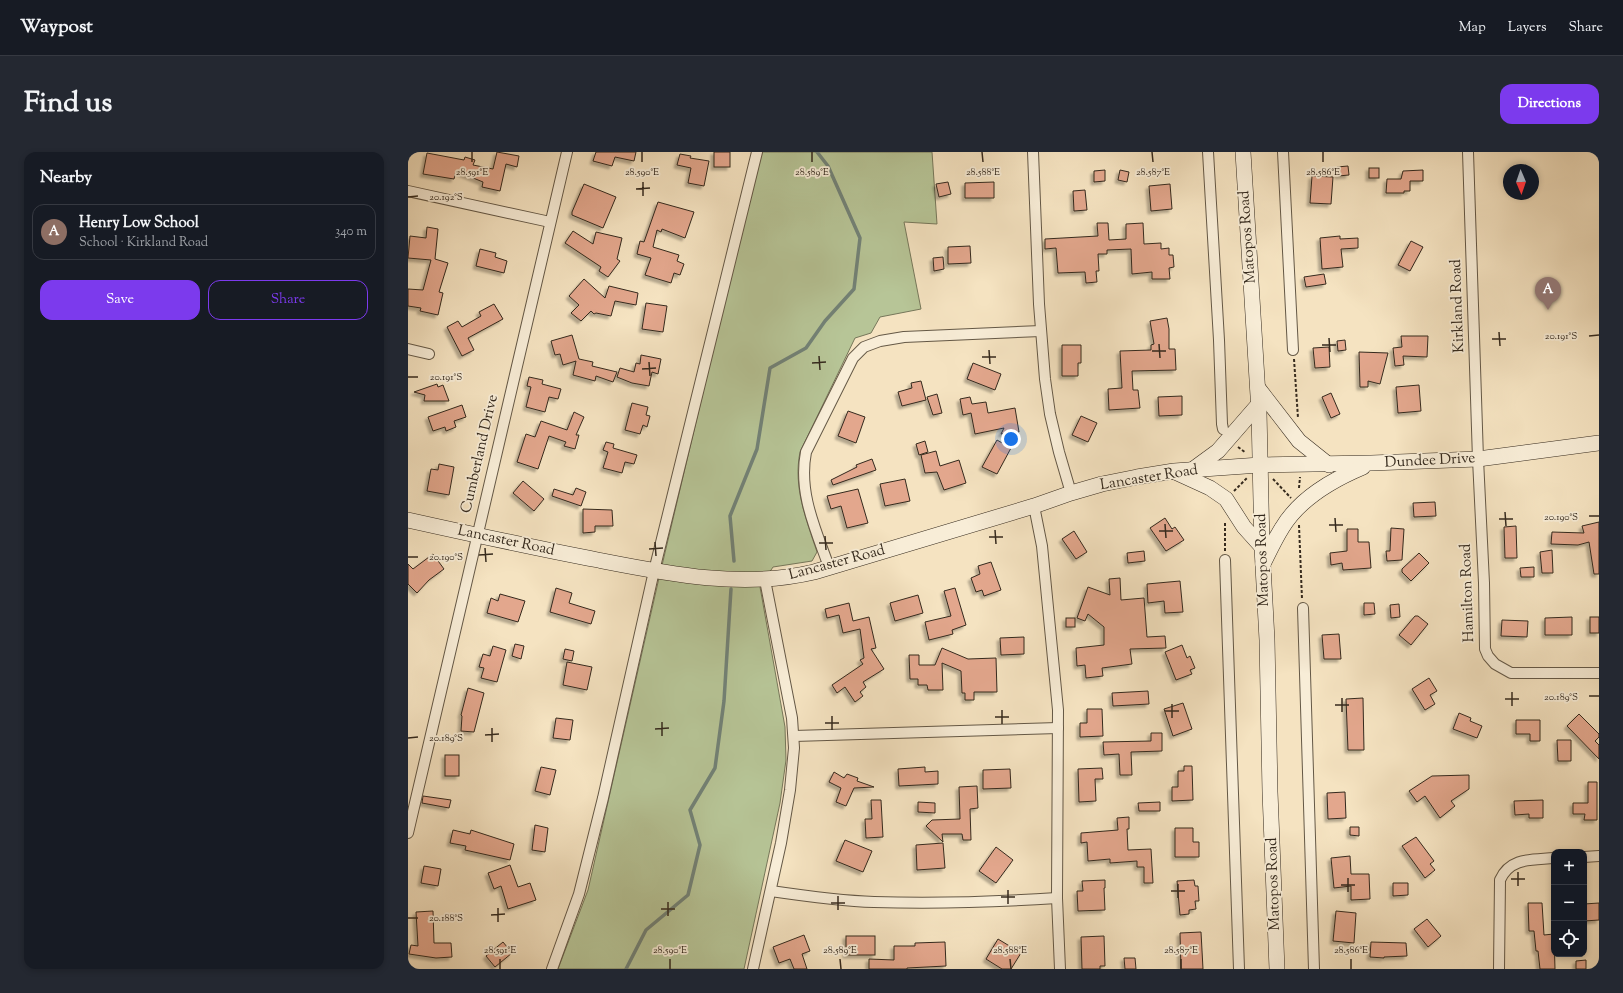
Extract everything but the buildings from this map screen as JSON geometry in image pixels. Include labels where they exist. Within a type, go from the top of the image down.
[{"type":"main road","name":"Matopos Road","points":[[1243,152],[1258,388],[1262,564],[1267,640],[1270,799],[1277,969]]},
{"type":"main road","points":[[1258,388],[1299,442],[1329,465]]},
{"type":"main road","points":[[1192,470],[1218,451],[1226,434],[1258,405]]},
{"type":"main road","name":"Dundee Drive","points":[[1260,465],[1371,464],[1478,459],[1599,443]]},
{"type":"main road","points":[[1262,564],[1282,528],[1299,507],[1319,490],[1343,476],[1371,464]]},
{"type":"main road","name":"Lancaster Road","points":[[408,520],[654,571],[719,578],[765,580],[798,576],[1034,506],[1102,484],[1174,471],[1260,465]]},
{"type":"main road","points":[[1174,471],[1210,488],[1226,499],[1240,521],[1262,547]]},
{"type":"street","name":"Cumberland Drive","points":[[408,833],[476,535],[567,152]]},
{"type":"street","points":[[552,969],[579,894],[603,798],[654,571],[757,152]]},
{"type":"street","points":[[1033,152],[1041,331],[1045,379],[1050,414],[1071,493]]},
{"type":"street","points":[[1208,152],[1219,340],[1222,424],[1226,434]]},
{"type":"street","points":[[1283,152],[1293,350]]},
{"type":"street","name":"Kirkland Road","points":[[1468,152],[1478,459]]},
{"type":"street","points":[[408,191],[550,222]]},
{"type":"street","points":[[829,567],[806,502],[804,486],[804,461],[853,358],[859,351],[864,347],[880,341],[904,337],[1041,331]]},
{"type":"street","points":[[408,349],[429,354]]},
{"type":"street","name":"Hamilton Road","points":[[1478,459],[1484,583],[1485,649],[1488,656],[1495,664],[1511,673],[1599,673]]},
{"type":"street","points":[[1034,506],[1042,546],[1058,710],[1058,898],[1060,969]]},
{"type":"street","points":[[1225,560],[1239,969]]},
{"type":"street","points":[[753,969],[771,891],[790,790],[794,736],[792,718],[765,580]]},
{"type":"street","points":[[1303,608],[1314,969]]},
{"type":"street","points":[[794,736],[1058,728]]},
{"type":"street","points":[[1587,857],[1599,856]]},
{"type":"street","points":[[1499,969],[1500,880],[1503,873],[1516,862],[1551,858]]},
{"type":"street","points":[[771,891],[873,902],[982,903],[1058,898]]},
{"type":"path","points":[[1226,434],[1260,465]]},
{"type":"green space","points":[[760,152],[932,152],[937,224],[904,222],[921,309],[880,317],[871,333],[855,338],[800,452],[798,465],[799,490],[805,515],[817,552],[812,561],[773,567],[760,587],[785,727],[786,760],[780,803],[744,969],[558,969],[588,890],[659,578]]},
{"type":"waterway","points":[[734,561],[730,516],[757,449],[770,368],[806,348],[825,321],[854,289],[860,238],[828,166],[817,152]]},
{"type":"waterway","points":[[626,969],[646,930],[688,895],[700,845],[690,810],[715,768],[724,701],[731,589]]},
{"type":"place","name":"Henry Low School","points":[[1548,310]]}]
